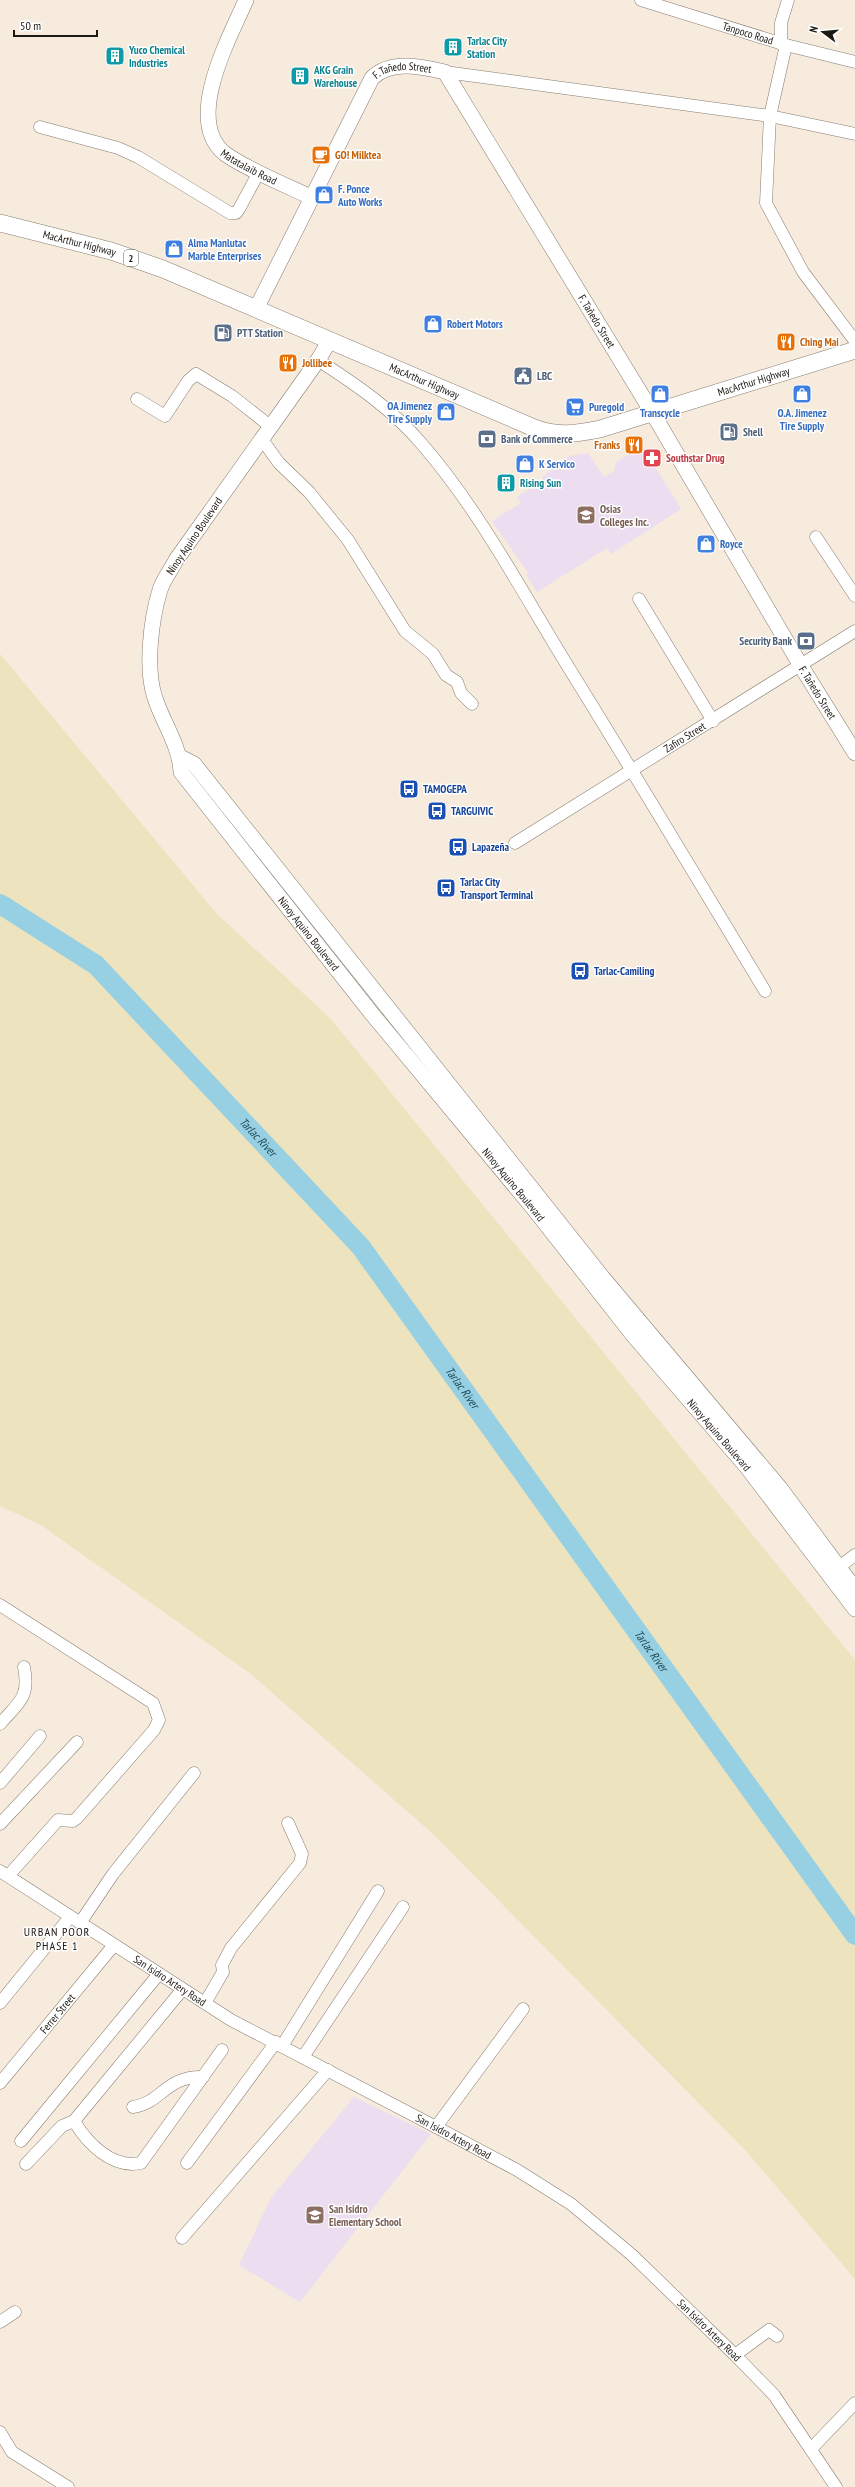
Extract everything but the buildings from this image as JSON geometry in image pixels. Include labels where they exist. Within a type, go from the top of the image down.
[{"type":"highway","name":"MacArthur Highway","points":[[0,223],[111,251],[162,269],[550,434],[572,435],[600,429],[855,350]]},
{"type":"main road","name":"Matatalaib Road","points":[[246,0],[214,80],[208,112],[213,136],[218,146],[225,153],[259,172],[311,197]]},
{"type":"main road","name":"F. Tañedo Street","points":[[311,197],[376,74],[386,68],[402,66],[445,72],[652,412],[801,666],[855,754]]},
{"type":"main road","points":[[256,309],[311,197]]},
{"type":"main road","name":"Ninoy Aquino Boulevard","points":[[330,340],[318,360],[176,560],[160,589],[152,627],[151,671],[154,697],[180,757],[181,772],[372,1014],[534,1209],[633,1335],[746,1466],[833,1571],[855,1609]]},
{"type":"main road","name":"Ninoy Aquino Boulevard","points":[[833,1571],[855,1589]]},
{"type":"street","name":"Tanpoco Road","points":[[641,0],[783,44],[855,62]]},
{"type":"street","points":[[788,0],[781,23],[783,44],[770,116],[766,185],[769,212],[803,272],[855,341]]},
{"type":"street","points":[[445,72],[770,116],[855,134]]},
{"type":"street","points":[[40,127],[118,148],[138,157],[230,213],[236,213],[259,172]]},
{"type":"street","points":[[318,360],[376,399],[425,448],[472,512],[632,770],[765,991]]},
{"type":"street","points":[[137,399],[165,416],[188,381],[196,374],[232,396],[266,432],[278,463],[309,492],[348,540],[405,631],[433,654],[446,674],[457,682],[461,693],[472,704]]},
{"type":"street","points":[[816,537],[855,596]]},
{"type":"street","points":[[639,600],[713,721]]},
{"type":"street","name":"Zafiro Street","points":[[515,843],[713,721],[855,631]]},
{"type":"street","points":[[833,1571],[855,1555]]},
{"type":"street","points":[[0,1606],[153,1703],[158,1720],[154,1730],[77,1818],[73,1821],[58,1820],[4,1874]]},
{"type":"street","points":[[0,1724],[25,1694],[27,1684],[24,1667]]},
{"type":"street","points":[[0,1783],[40,1736]]},
{"type":"street","points":[[0,1824],[77,1742]]},
{"type":"street","points":[[0,2002],[75,1920],[194,1773]]},
{"type":"street","points":[[205,2003],[223,1972],[222,1965],[231,1948],[300,1863],[302,1854],[288,1822]]},
{"type":"street","name":"San Isidro Artery Road","points":[[4,1874],[158,1975],[231,2020],[517,2170],[571,2204],[632,2255],[736,2355],[774,2395],[836,2487]]},
{"type":"street","points":[[188,2163],[279,2044],[378,1891]]},
{"type":"street","points":[[303,2057],[403,1907]]},
{"type":"street","name":"Ferrer Street","points":[[0,2083],[114,1945]]},
{"type":"street","points":[[21,2141],[158,1975]]},
{"type":"street","points":[[26,2164],[62,2126],[74,2121],[182,1990]]},
{"type":"street","points":[[436,2127],[523,2009]]},
{"type":"street","points":[[74,2121],[85,2138],[108,2157],[116,2162],[132,2165],[141,2163],[222,2050]]},
{"type":"street","points":[[182,2238],[328,2070]]},
{"type":"street","points":[[133,2107],[148,2103],[165,2088],[178,2081],[192,2077],[203,2077]]},
{"type":"street","points":[[0,2322],[15,2312]]},
{"type":"street","points":[[736,2355],[769,2330],[777,2336]]},
{"type":"street","points":[[811,2449],[855,2403]]},
{"type":"street","points":[[0,2432],[12,2452],[68,2487]]},
{"type":"shaded area","name":"Osias Colleges Inc.","points":[[642,446],[681,509],[611,554],[607,548],[537,592],[526,575],[528,573],[492,521],[521,503],[517,497],[543,480],[542,477],[569,456],[588,453],[604,477],[615,470],[615,463]]},
{"type":"shaded area","name":"San Isidro Elementary School","points":[[354,2097],[431,2134],[300,2302],[239,2265],[271,2198]]},
{"type":"sand","points":[[0,654],[217,914],[330,1018],[855,1660],[855,2279],[747,2152],[433,1834],[251,1674],[41,1525],[0,1506]]},
{"type":"waterway","name":"Tarlac River","points":[[0,904],[96,965],[361,1247],[855,1935]]},
{"type":"place","name":"Tarlac City Station","points":[[453,47]]},
{"type":"place","name":"Yuco Chemical Industries","points":[[115,56]]},
{"type":"place","name":"AKG Grain Warehouse","points":[[300,76]]},
{"type":"place","name":"GO! Milktea","points":[[321,155]]},
{"type":"place","name":"F. Ponce Auto Works","points":[[324,195]]},
{"type":"place","name":"Alma Manlutac Marble Enterprises","points":[[174,249]]},
{"type":"place","name":"Robert Motors","points":[[433,324]]},
{"type":"place","name":"PTT Station","points":[[223,333]]},
{"type":"place","name":"Ching Mai","points":[[786,342]]},
{"type":"place","name":"Jollibee","points":[[288,363]]},
{"type":"place","name":"LBC","points":[[523,376]]},
{"type":"place","name":"Transcycle","points":[[660,394]]},
{"type":"place","name":"O.A. Jimenez Tire Supply","points":[[802,394]]},
{"type":"place","name":"Puregold","points":[[575,407]]},
{"type":"place","name":"OA Jimenez Tire Supply","points":[[446,412]]},
{"type":"place","name":"Shell","points":[[729,432]]},
{"type":"place","name":"Bank of Commerce","points":[[487,439]]},
{"type":"place","name":"Franks","points":[[634,445]]},
{"type":"place","name":"Southstar Drug","points":[[652,458]]},
{"type":"place","name":"K Servico","points":[[525,464]]},
{"type":"place","name":"Rising Sun","points":[[506,483]]},
{"type":"place","name":"Osias Colleges Inc.","points":[[586,515]]},
{"type":"place","name":"Royce","points":[[706,544]]},
{"type":"place","name":"Security Bank","points":[[806,641]]},
{"type":"place","name":"TAMOGEPA","points":[[409,789]]},
{"type":"place","name":"TARGUIVIC","points":[[437,811]]},
{"type":"place","name":"Lapazeña","points":[[458,847]]},
{"type":"place","name":"Tarlac City Transport Terminal","points":[[446,888]]},
{"type":"place","name":"Tarlac-Camiling","points":[[580,971]]},
{"type":"place","name":"San Isidro Elementary School","points":[[315,2215]]},
{"type":"district","name":"URBAN POOR PHASE 1","points":[[57,1939]]}]
